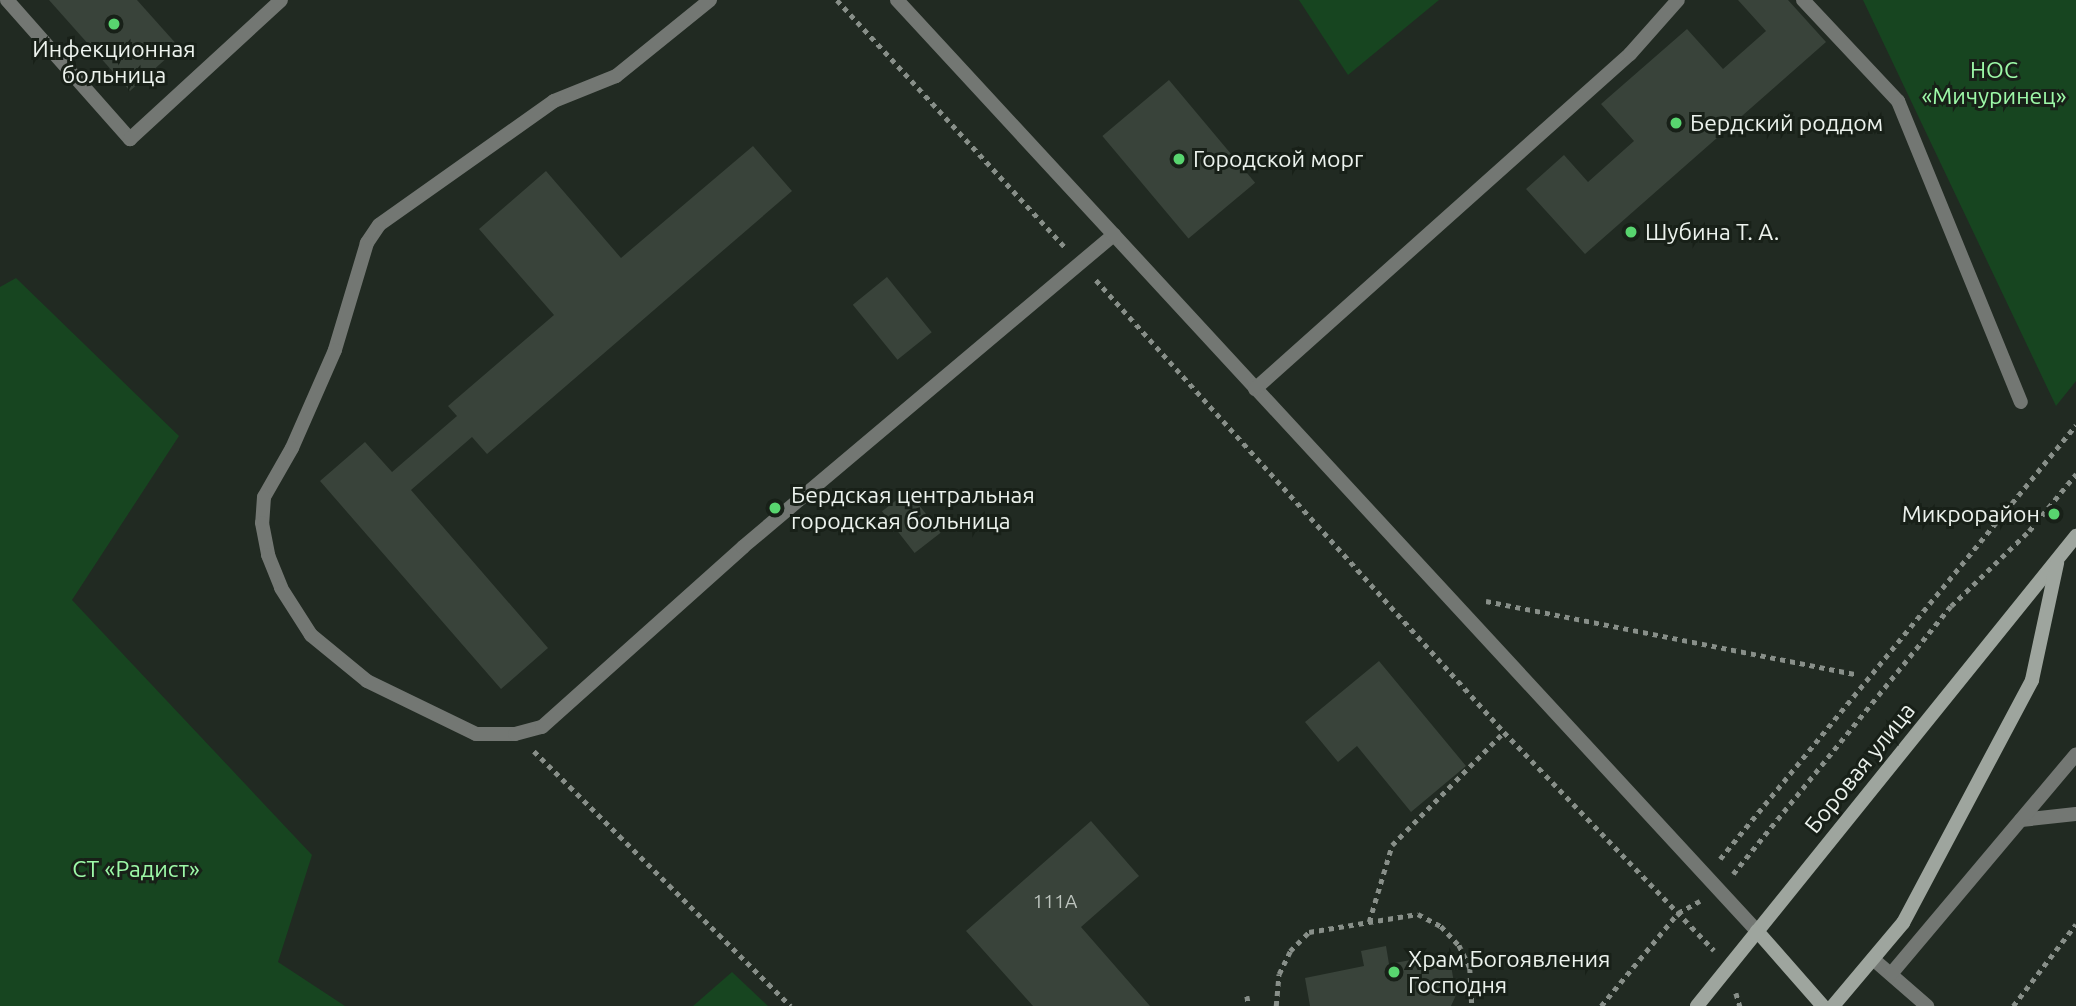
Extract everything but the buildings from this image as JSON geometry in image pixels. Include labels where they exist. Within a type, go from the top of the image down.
[{"type":"street","name":"Боровая улица","points":[[1697,1006],[2076,536]]},
{"type":"street","name":"Боровая улица","points":[[1833,1006],[1903,923],[2032,680],[2058,558]]},
{"type":"street","points":[[1757,931],[1823,1006]]},
{"type":"lane","points":[[7,0],[130,139],[281,0]]},
{"type":"lane","points":[[710,0],[616,76],[554,101],[379,225],[367,243],[335,350],[292,448],[264,497],[262,523],[268,555],[281,588],[311,635],[367,681],[476,734],[515,734],[542,727],[743,547],[1114,235]]},
{"type":"lane","points":[[897,0],[1757,931]]},
{"type":"lane","points":[[1255,389],[1629,54],[1678,0]]},
{"type":"lane","points":[[1803,0],[1898,100],[2021,402]]},
{"type":"lane","points":[[1891,974],[2076,754]]},
{"type":"lane","points":[[2021,820],[2076,814]]},
{"type":"lane","points":[[1873,959],[1927,1006]]},
{"type":"path","points":[[836,0],[1081,264],[1504,732],[1730,965]]},
{"type":"path","points":[[1706,876],[2076,425]]},
{"type":"path","points":[[1601,1006],[1678,914],[1720,891],[1951,606],[2029,531],[2076,474]]},
{"type":"path","points":[[1445,593],[1856,674]]},
{"type":"path","points":[[1369,922],[1392,845],[1504,732]]},
{"type":"path","points":[[515,734],[730,941],[790,1006]]},
{"type":"path","points":[[1276,1006],[1279,974],[1290,951],[1309,932],[1418,914],[1441,926],[1459,945],[1470,968],[1472,1006]]},
{"type":"path","points":[[2013,1006],[2076,924]]},
{"type":"path","points":[[1247,996],[1249,1006]]},
{"type":"green space","points":[[1299,0],[1439,0],[1348,75]]},
{"type":"green space","name":"НОС «Мичуринец»","points":[[1863,0],[2076,0],[2076,381],[2056,406]]},
{"type":"green space","name":"СТ «Радист»","points":[[16,278],[179,436],[72,600],[312,855],[278,962],[345,1006],[0,1006],[0,287]]},
{"type":"green space","points":[[732,972],[768,1006],[693,1006]]},
{"type":"place","name":"Инфекционная больница","points":[[114,24]]},
{"type":"place","name":"Бердский роддом","points":[[1676,123]]},
{"type":"place","name":"Городской морг","points":[[1179,159]]},
{"type":"place","name":"Шубина Т. А.","points":[[1631,232]]},
{"type":"place","name":"Бердская центральная городская больница","points":[[775,508]]},
{"type":"place","name":"Микрорайон","points":[[2054,514]]},
{"type":"place","name":"Храм Богоявления Господня","points":[[1394,972]]}]
